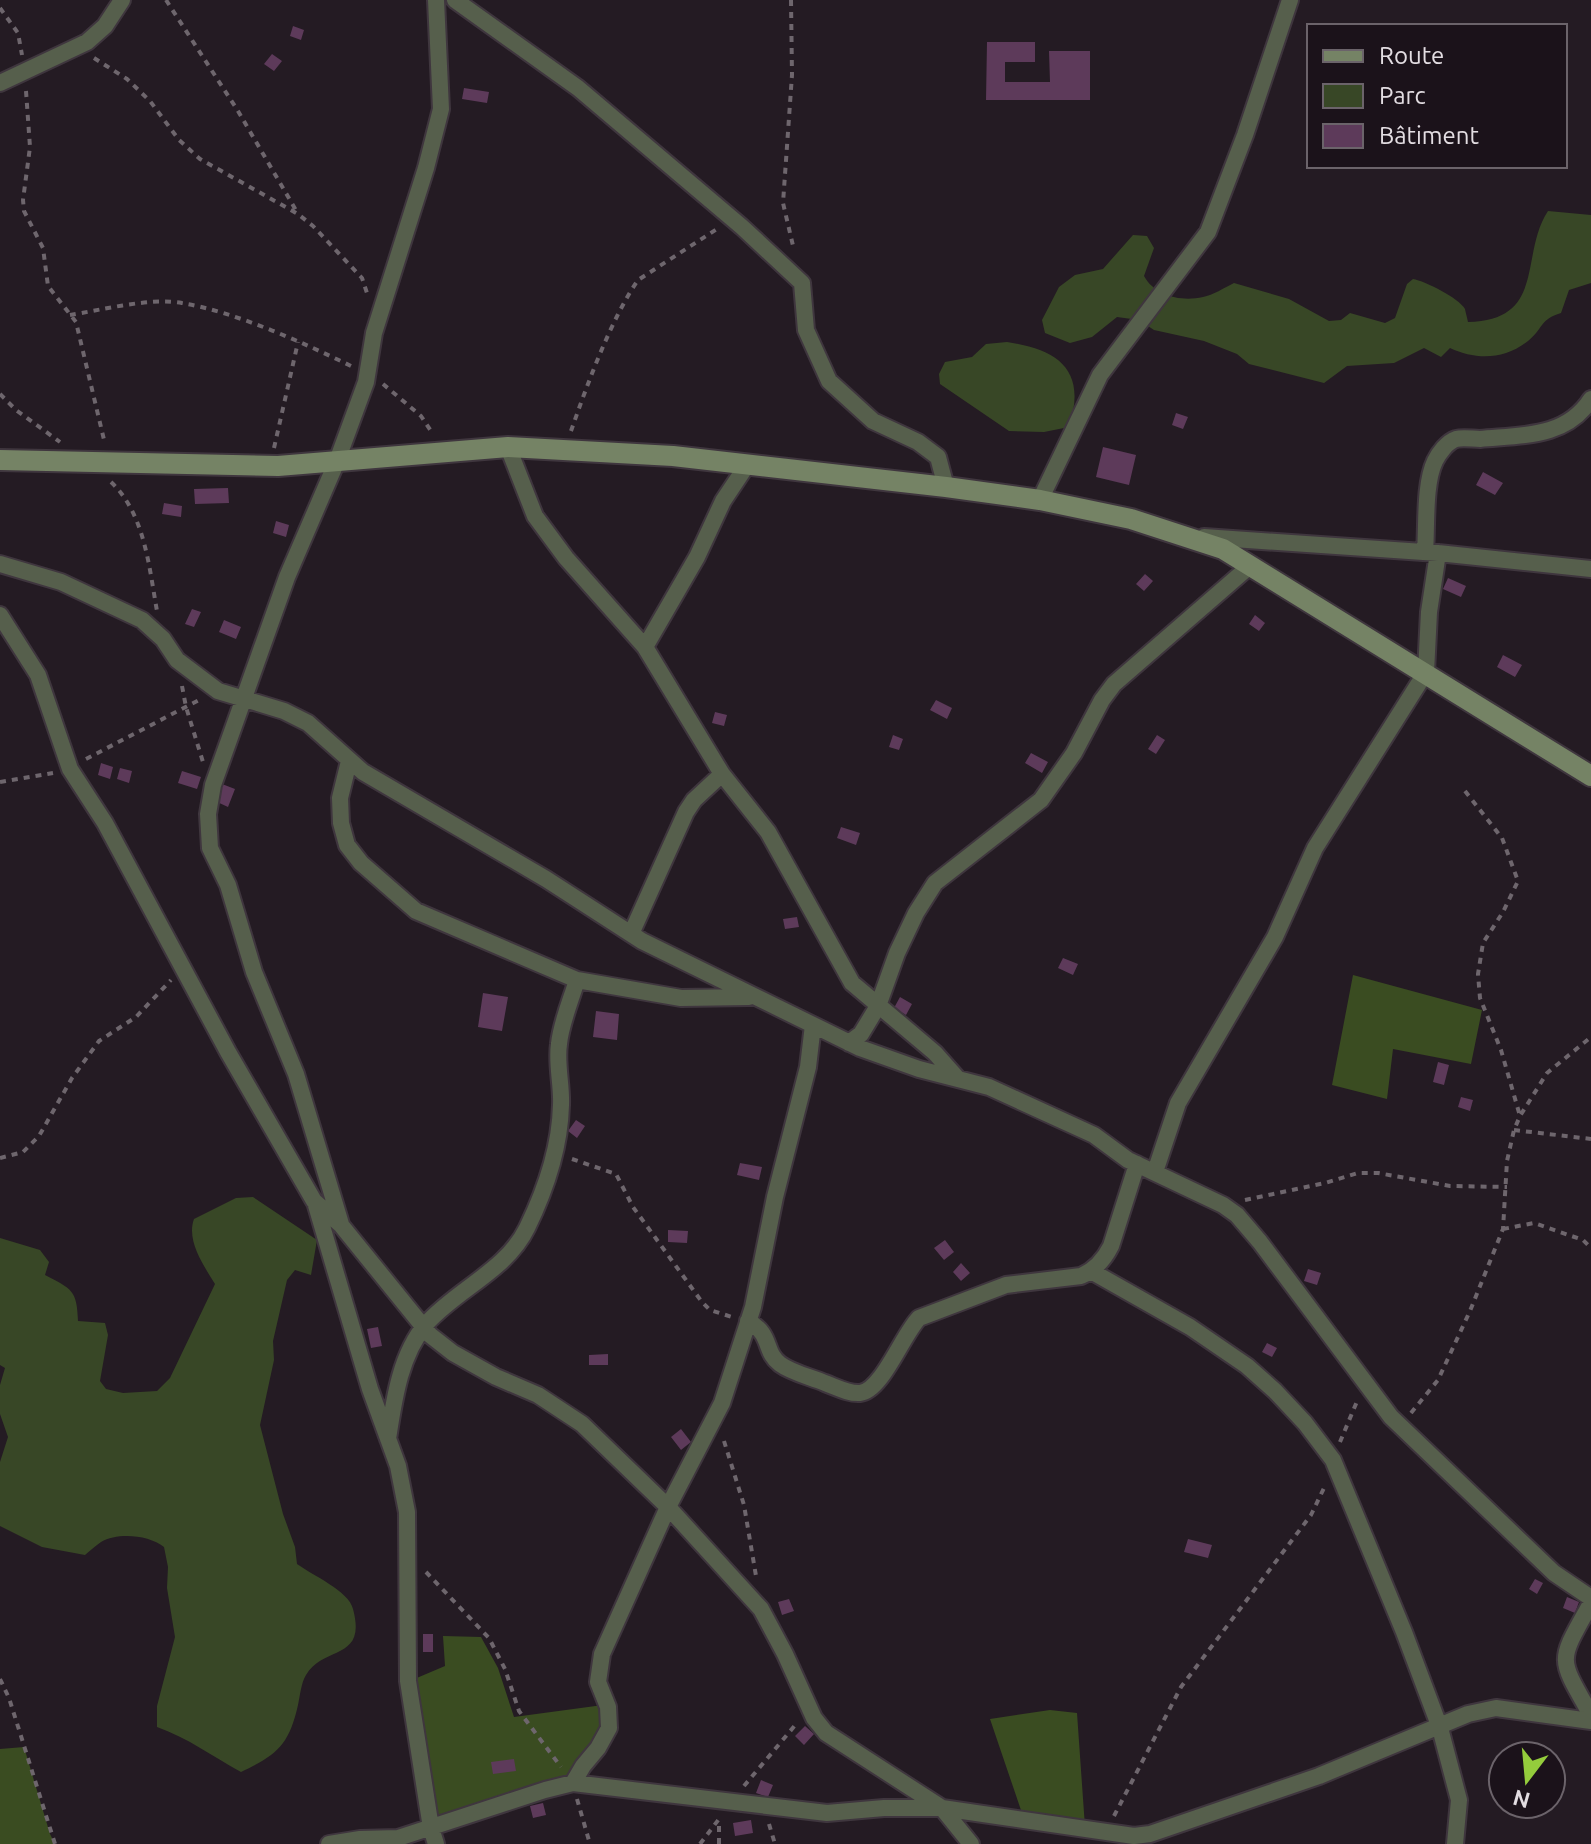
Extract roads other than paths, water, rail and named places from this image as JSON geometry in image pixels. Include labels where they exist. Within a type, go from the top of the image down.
[{"type":"street","points":[[0,83],[87,42],[105,26],[122,0]]},
{"type":"street","points":[[341,1225],[296,1074],[254,972],[228,885],[210,848],[208,814],[213,785],[287,577],[337,461],[367,373],[374,333],[426,168],[441,109],[436,0]]},
{"type":"street","points":[[455,0],[578,88],[733,219],[802,283],[806,330],[829,381],[873,421],[918,442],[938,457],[946,487]]},
{"type":"street","points":[[1040,500],[1100,375],[1208,232],[1245,135],[1290,0]]},
{"type":"street","points":[[1155,1172],[1178,1103],[1216,1033],[1275,937],[1315,848],[1426,672],[1432,553],[1429,485],[1433,464],[1441,450],[1456,439],[1509,436],[1559,428],[1574,420],[1591,399]]},
{"type":"street","points":[[508,447],[535,516],[645,647],[722,774],[768,832],[852,983],[935,1053],[958,1079]]},
{"type":"street","points":[[0,460],[270,466],[508,447],[673,456],[1040,500],[1131,519],[1223,549],[1591,776]]},
{"type":"street","points":[[645,647],[697,557],[723,501],[747,465]]},
{"type":"street","points":[[1190,536],[1432,553],[1591,569]]},
{"type":"street","points":[[0,564],[61,582],[142,620],[163,639],[177,660],[218,691],[284,711],[308,723],[363,772],[546,879],[631,934],[849,1043],[919,1069],[989,1087],[1022,1101],[1094,1135],[1137,1164],[1223,1205],[1237,1215],[1366,1386],[1401,1425],[1554,1573],[1591,1600],[1566,1648],[1564,1669],[1591,1715]]},
{"type":"street","points":[[849,1043],[861,1034],[878,1006],[897,953],[935,883],[1041,800],[1074,753],[1114,684],[1251,565]]},
{"type":"street","points":[[0,615],[38,675],[70,769],[105,823],[228,1052],[314,1201],[370,1389],[398,1466],[407,1512],[408,1681],[433,1836]]},
{"type":"street","points":[[349,761],[340,798],[341,823],[347,845],[361,863],[416,911],[577,980],[681,998],[755,997]]},
{"type":"street","points":[[631,934],[686,812],[694,800],[722,774]]},
{"type":"street","points":[[388,1439],[397,1386],[423,1327],[516,1247],[527,1227],[554,1154],[561,1109],[558,1045],[577,980]]},
{"type":"street","points":[[573,1783],[609,1728],[608,1707],[598,1682],[602,1654],[668,1507],[722,1403],[748,1321],[808,1067],[813,1025]]},
{"type":"street","points":[[748,1321],[762,1330],[777,1362],[788,1369],[859,1393],[870,1390],[878,1383],[909,1328],[919,1318],[1006,1285],[1081,1276],[1091,1271],[1111,1246],[1137,1164]]},
{"type":"street","points":[[314,1201],[341,1225],[423,1327],[453,1353],[496,1377],[538,1395],[582,1424],[668,1507],[761,1609],[810,1709],[826,1733],[942,1808],[971,1844]]},
{"type":"street","points":[[1091,1271],[1200,1333],[1247,1366],[1305,1423],[1333,1460],[1440,1728],[1459,1800],[1455,1844]]},
{"type":"street","points":[[329,1844],[360,1839],[396,1841],[433,1836],[545,1790],[573,1783],[827,1813],[884,1808],[942,1808],[1134,1836],[1184,1824],[1319,1776],[1468,1714],[1496,1708],[1591,1721]]},
{"type":"street","points":[[1097,1844],[1108,1830]]}]
